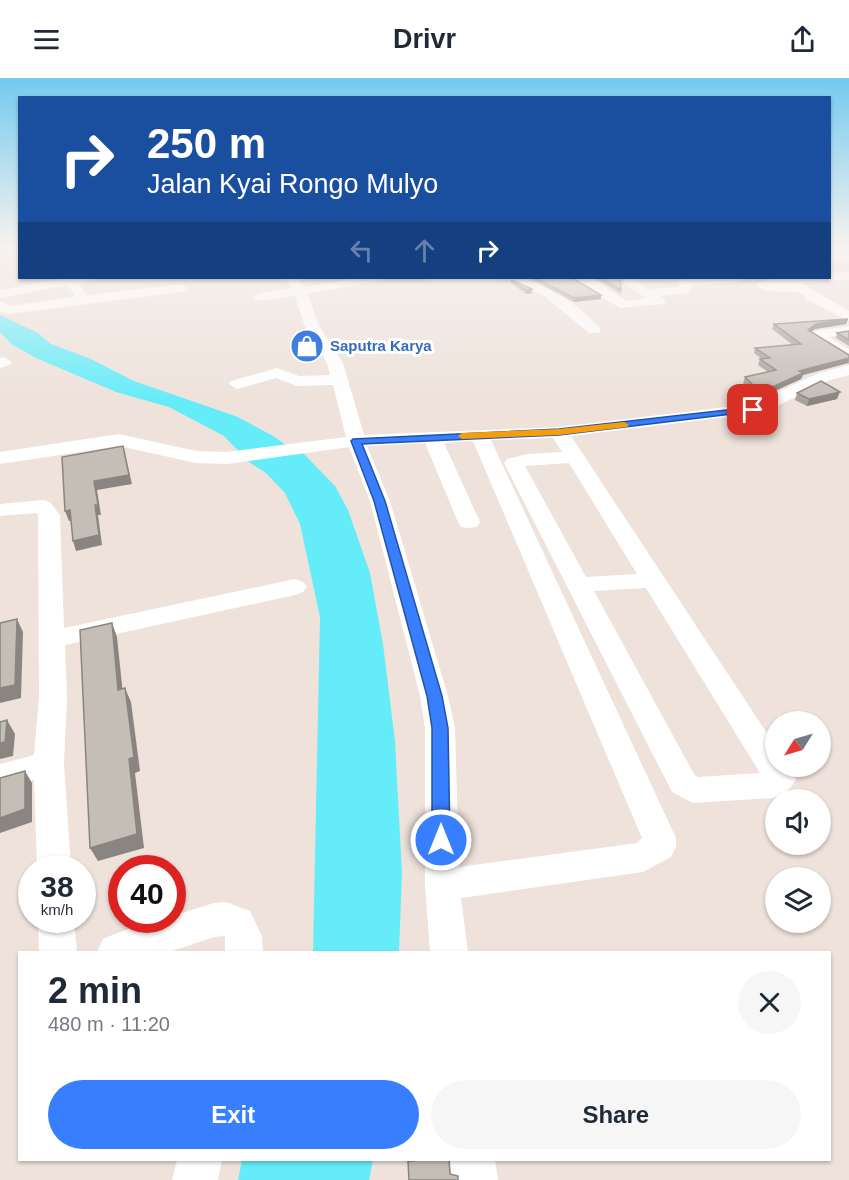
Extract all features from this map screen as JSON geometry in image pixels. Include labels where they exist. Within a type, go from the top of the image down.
[{"type":"street","points":[[0,304],[9,310],[48,298]]},
{"type":"street","points":[[301,298],[311,324],[335,363],[356,441],[380,501],[434,696],[440,728],[442,885],[449,951]]},
{"type":"street","points":[[556,298],[594,330]]},
{"type":"street","points":[[593,298],[606,307],[659,301],[655,298]]},
{"type":"street","points":[[614,298],[625,305]]},
{"type":"street","points":[[815,298],[849,317]]},
{"type":"street","points":[[845,350],[815,335],[849,330]]},
{"type":"street","points":[[0,458],[119,440],[196,457],[243,457],[356,441],[559,432],[753,410],[769,405],[827,375],[849,370]]},
{"type":"street","points":[[237,384],[277,373],[297,381],[340,380]]},
{"type":"street","points":[[559,432],[780,779],[778,783],[693,790],[685,786],[514,463],[574,457]]},
{"type":"street","points":[[442,885],[643,857],[659,847],[658,838],[480,436]]},
{"type":"street","points":[[432,437],[469,522]]},
{"type":"street","points":[[0,510],[43,506],[49,515],[53,697],[49,763],[53,855]]},
{"type":"street","points":[[578,585],[653,580]]},
{"type":"street","points":[[52,639],[296,586]]},
{"type":"street","points":[[0,777],[49,763]]},
{"type":"street","points":[[119,951],[200,924],[226,919],[237,923],[244,936],[244,951]]},
{"type":"street","points":[[57,933],[58,951]]},
{"type":"street","points":[[195,1180],[200,1161]]},
{"type":"street","points":[[473,1161],[475,1180]]},
{"type":"water","points":[[0,315],[38,333],[51,344],[91,359],[134,381],[238,417],[275,437],[295,452],[303,453],[335,486],[348,510],[370,573],[383,644],[395,741],[402,873],[399,951],[313,951],[320,617],[300,524],[285,493],[266,473],[249,462],[224,436],[169,407],[116,392],[36,358],[11,344],[0,332]]},
{"type":"water","points":[[242,1161],[373,1161],[369,1180],[238,1180]]},
{"type":"building","points":[[848,319],[816,324],[808,330],[849,355],[849,358],[799,371],[803,373],[770,388],[756,388],[745,377],[776,370],[760,359],[770,358],[755,348],[801,344],[774,324]]},
{"type":"building","points":[[849,331],[849,340],[837,333]]},
{"type":"building","points":[[821,381],[840,392],[809,399],[797,393]]},
{"type":"building","points":[[123,446],[129,475],[94,481],[99,535],[73,541],[70,510],[65,511],[62,457]]},
{"type":"building","points":[[17,619],[15,685],[0,688],[0,623]]},
{"type":"building","points":[[112,623],[118,690],[125,688],[134,757],[129,759],[137,834],[90,848],[80,630]]},
{"type":"building","points":[[7,720],[5,742],[0,743],[0,722]]},
{"type":"building","points":[[25,771],[25,809],[0,818],[0,778]]},
{"type":"building","points":[[408,1161],[449,1161],[450,1174],[458,1176],[458,1180],[409,1180]]},
{"type":"slow traffic","points":[[462,436],[559,432],[624,425]]},
{"type":"place","name":"Saputra Karya","points":[[307,346]]},
{"type":"route","points":[[441,840],[440,728],[434,696],[380,501],[356,441],[559,432],[753,410]]}]
